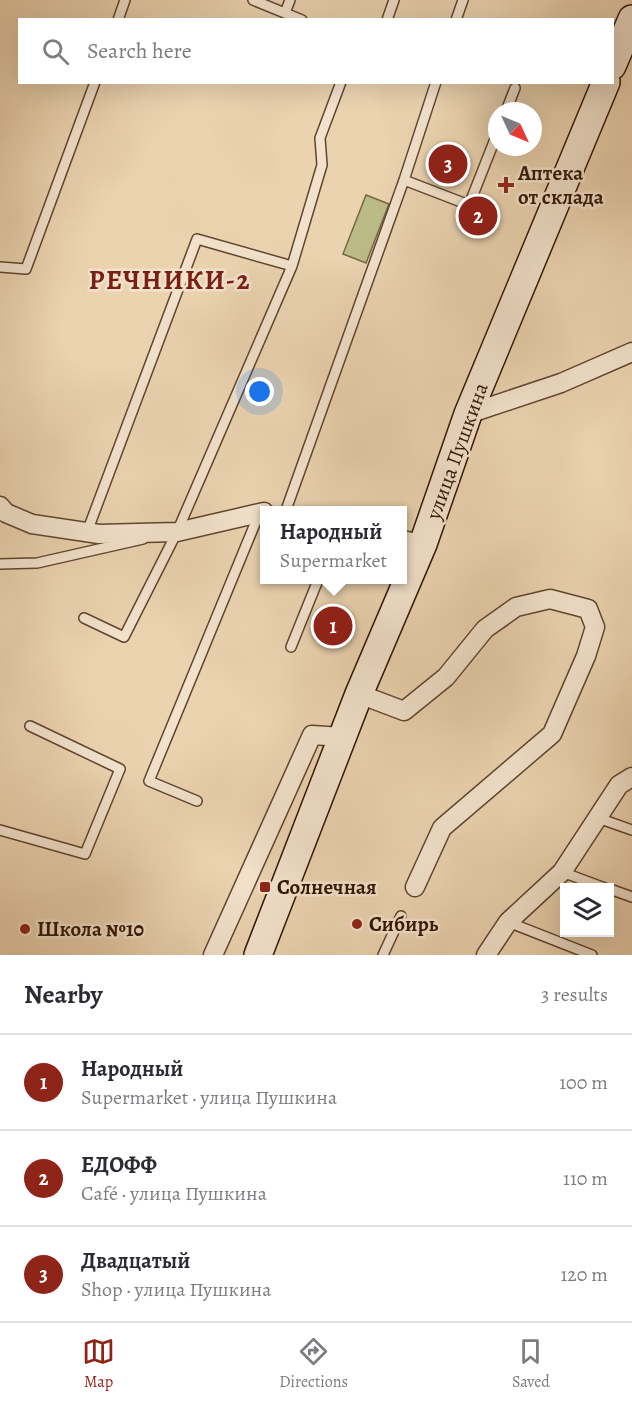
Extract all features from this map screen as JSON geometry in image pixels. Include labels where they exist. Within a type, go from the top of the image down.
[{"type":"main road","points":[[614,61],[632,19]]},
{"type":"main road","name":"улица Пушкина","points":[[407,559],[605,84]]},
{"type":"main road","name":"улица Пушкина","points":[[258,955],[359,694],[398,584]]},
{"type":"street","points":[[468,414],[561,383],[632,352]]},
{"type":"street","points":[[0,506],[6,513],[32,524],[99,534],[177,532],[260,512]]},
{"type":"street","points":[[359,694],[404,711],[446,677],[485,629],[516,607],[550,599],[588,609],[595,627],[586,656],[552,735],[442,828],[415,887]]},
{"type":"street","points":[[213,955],[312,735],[342,737]]},
{"type":"street","points":[[486,955],[508,922],[562,872],[619,785],[632,777]]},
{"type":"lane","points":[[119,18],[125,0]]},
{"type":"lane","points":[[253,0],[297,18]]},
{"type":"lane","points":[[285,13],[290,0]]},
{"type":"lane","points":[[388,18],[394,0]]},
{"type":"lane","points":[[457,18],[463,0]]},
{"type":"lane","points":[[0,267],[26,269],[94,84]]},
{"type":"lane","points":[[84,618],[124,637],[177,532],[292,266],[322,165],[320,138],[341,84]]},
{"type":"lane","points":[[287,506],[404,180],[435,84]]},
{"type":"lane","points":[[510,102],[515,88]]},
{"type":"lane","points":[[404,180],[469,205],[488,156]]},
{"type":"lane","points":[[87,532],[196,239],[292,266]]},
{"type":"lane","points":[[197,801],[148,781],[260,517]]},
{"type":"lane","points":[[0,564],[37,563],[177,532]]},
{"type":"lane","points":[[291,647],[316,584]]},
{"type":"lane","points":[[0,830],[85,854],[120,770],[30,726]]},
{"type":"lane","points":[[598,818],[632,831]]},
{"type":"lane","points":[[562,872],[592,883]]},
{"type":"lane","points":[[614,891],[632,897]]},
{"type":"lane","points":[[383,955],[401,916]]},
{"type":"lane","points":[[508,922],[592,955]]},
{"type":"green space","points":[[366,195],[389,204],[366,263],[343,254]]},
{"type":"place","name":"Двадцатый","points":[[448,164]]},
{"type":"place","name":"Аптека от склада","points":[[506,185]]},
{"type":"place","name":"ЕДОФФ","points":[[478,216]]},
{"type":"place","name":"Народный","points":[[333,626]]},
{"type":"place","name":"Солнечная","points":[[265,887]]},
{"type":"place","name":"Сибирь","points":[[357,924]]},
{"type":"place","name":"Школа №10","points":[[25,929]]},
{"type":"district","name":"РЕЧНИКИ-2","points":[[170,280]]}]
